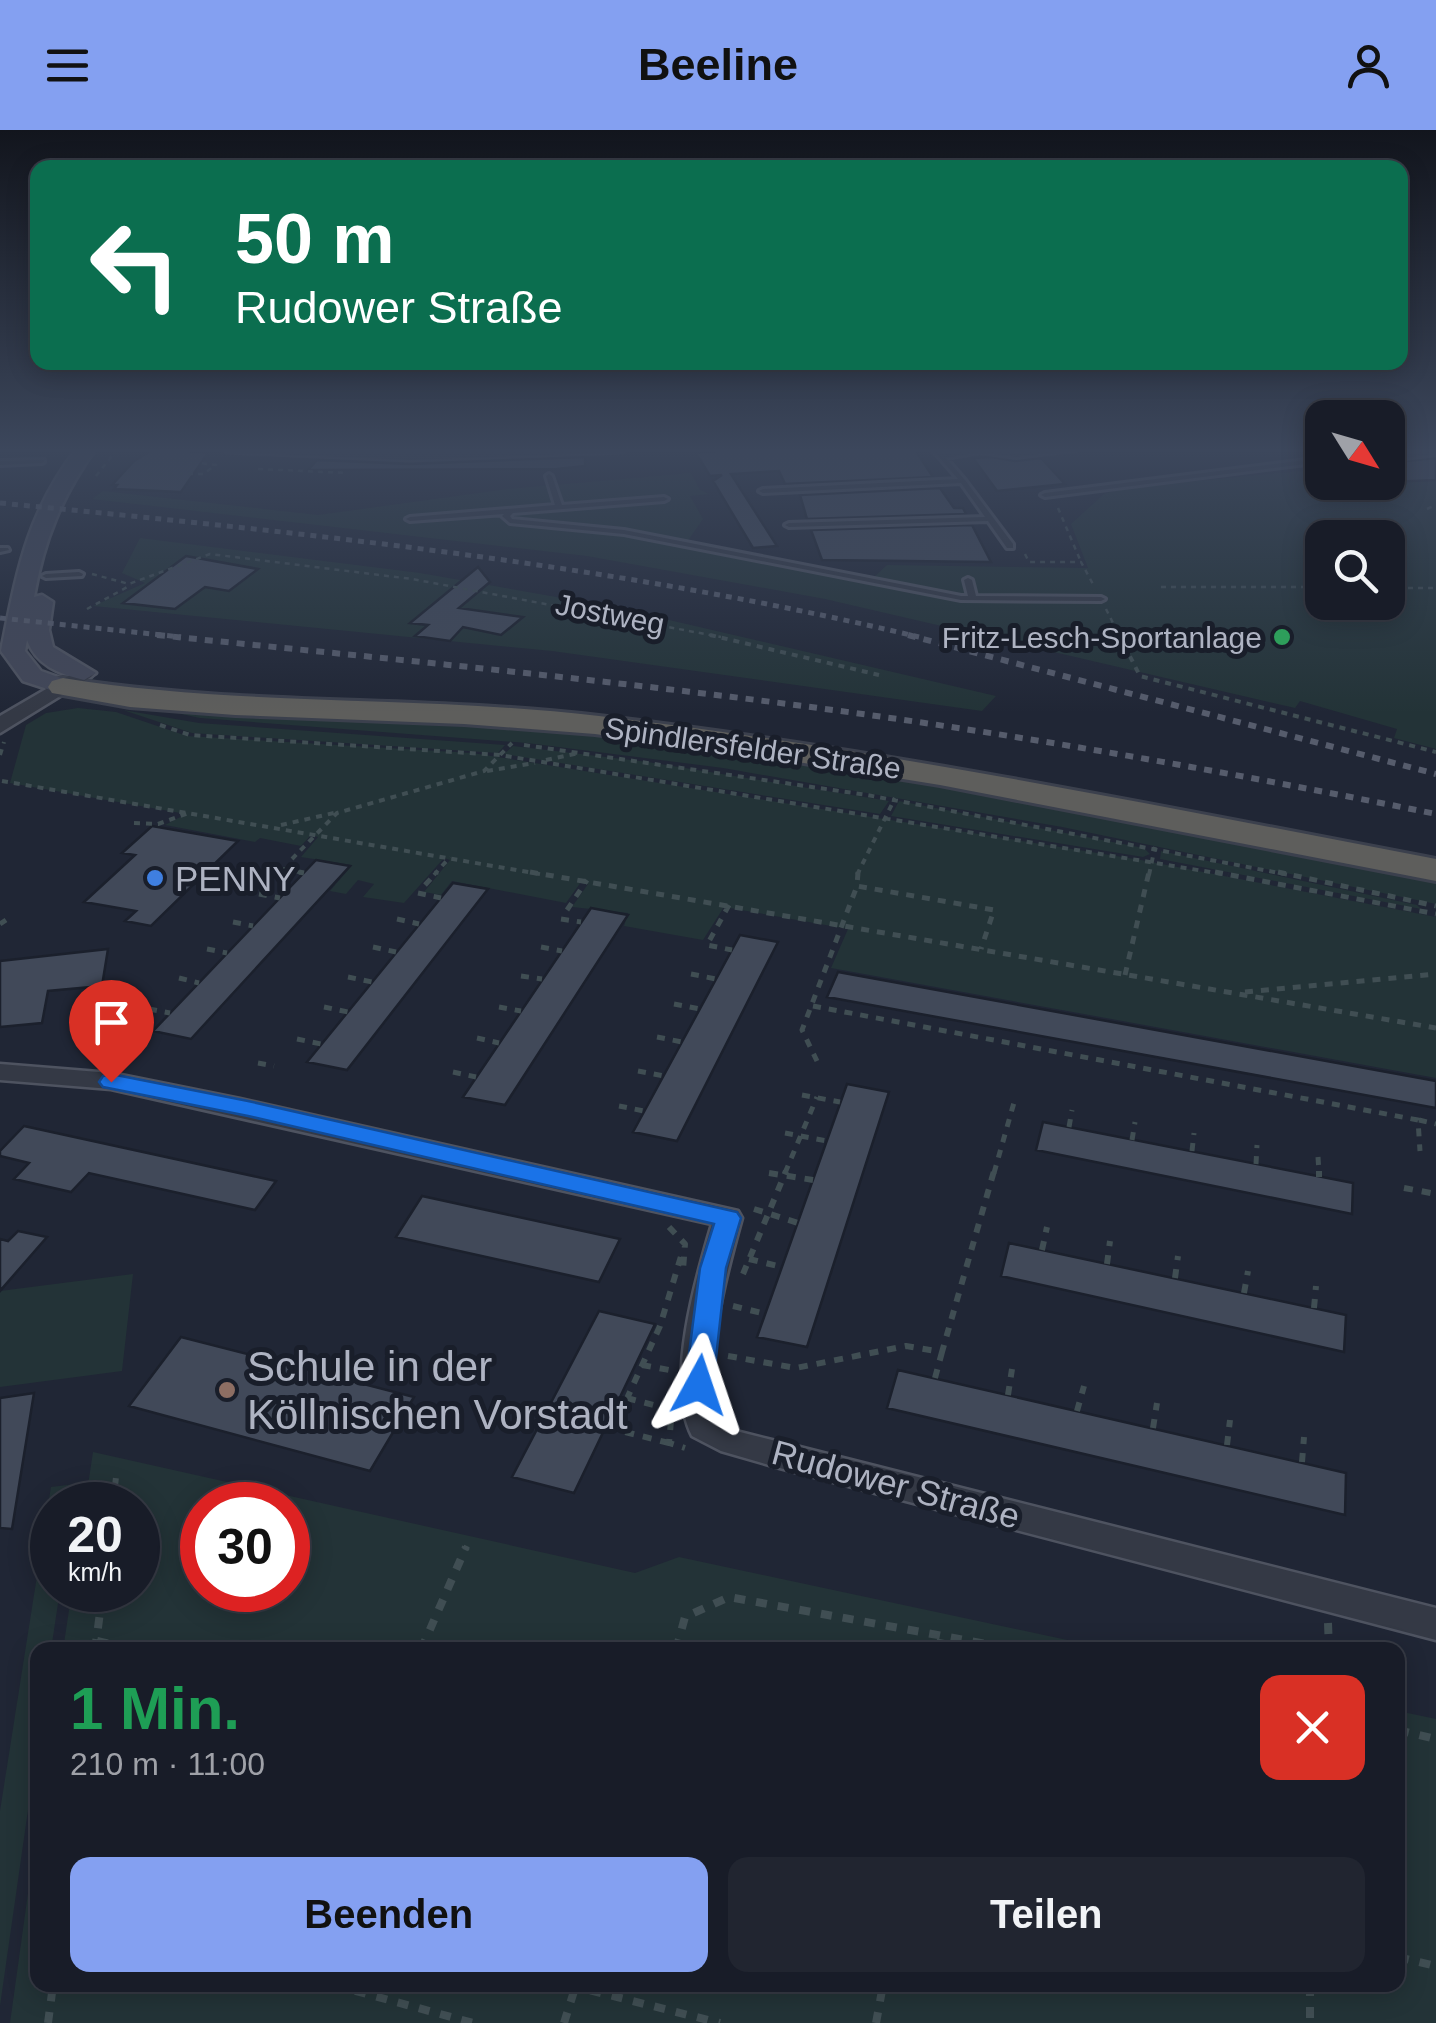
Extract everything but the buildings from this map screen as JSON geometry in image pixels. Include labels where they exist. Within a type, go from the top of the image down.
[{"type":"highway","name":"Spindlersfelder Straße","points":[[73,680],[599,715],[947,764],[1436,857]]},
{"type":"highway","name":"Spindlersfelder Straße","points":[[73,680],[130,698],[595,725],[772,748],[959,779],[1436,870]]},
{"type":"main road","points":[[36,536],[13,652],[21,666],[39,680],[73,680]]},
{"type":"main road","points":[[18,632],[46,576],[54,536]]},
{"type":"street","points":[[0,726],[73,680]]},
{"type":"street","name":"Rudower Straße","points":[[0,1072],[111,1082],[203,1100],[728,1218],[713,1268],[706,1315],[699,1385],[703,1427],[732,1442],[776,1454],[1436,1624]]},
{"type":"lane","points":[[647,536],[973,599],[1101,600]]},
{"type":"lane","points":[[1003,536],[1010,546]]},
{"type":"lane","points":[[46,576],[79,574]]},
{"type":"lane","points":[[968,580],[973,599]]},
{"type":"path","points":[[1074,544],[1140,676],[1436,752]]},
{"type":"path","points":[[1010,546],[1022,548],[1028,562],[1082,562]]},
{"type":"path","name":"Jostweg","points":[[79,574],[119,584],[139,582],[200,556],[224,555],[412,579],[573,606],[879,674]]},
{"type":"path","points":[[87,609],[92,603],[139,582]]},
{"type":"path","points":[[1160,587],[1305,588]]},
{"type":"path","points":[[1405,588],[1436,588]]},
{"type":"path","points":[[156,724],[190,735],[500,755],[1152,860],[1435,915],[1434,906],[1155,847],[895,798],[494,742]]},
{"type":"path","points":[[484,771],[512,743]]},
{"type":"path","points":[[276,826],[484,771],[586,752]]},
{"type":"path","points":[[2,781],[1436,1028]]},
{"type":"path","points":[[817,1061],[802,1030],[845,926],[857,886],[855,878],[895,798]]},
{"type":"path","points":[[158,824],[175,809]]},
{"type":"path","points":[[134,824],[158,824],[191,812]]},
{"type":"path","points":[[292,860],[337,812]]},
{"type":"path","points":[[1126,974],[1155,847]]},
{"type":"path","points":[[426,885],[450,857]]},
{"type":"path","points":[[283,869],[304,873]]},
{"type":"path","points":[[567,910],[586,880]]},
{"type":"path","points":[[857,886],[994,910],[981,950]]},
{"type":"path","points":[[418,893],[441,898]]},
{"type":"path","points":[[259,894],[280,898]]},
{"type":"path","points":[[768,912],[774,900]]},
{"type":"path","points":[[842,903],[850,905]]},
{"type":"path","points":[[728,906],[707,944],[732,950]]},
{"type":"path","points":[[397,919],[419,924]]},
{"type":"path","points":[[561,919],[581,922]]},
{"type":"path","points":[[233,922],[253,926]]},
{"type":"path","points":[[541,947],[562,951]]},
{"type":"path","points":[[373,948],[396,952]]},
{"type":"path","points":[[206,949],[227,953]]},
{"type":"path","points":[[691,974],[716,979]]},
{"type":"path","points":[[1236,994],[1436,974]]},
{"type":"path","points":[[521,976],[542,980]]},
{"type":"path","points":[[348,977],[372,982]]},
{"type":"path","points":[[179,978],[199,982]]},
{"type":"path","points":[[674,1004],[700,1009]]},
{"type":"path","points":[[813,1006],[1436,1124]]},
{"type":"path","points":[[324,1007],[348,1012]]},
{"type":"path","points":[[499,1007],[520,1011]]},
{"type":"path","points":[[149,1009],[170,1013]]},
{"type":"path","points":[[656,1037],[682,1042]]},
{"type":"path","points":[[477,1038],[499,1043]]},
{"type":"path","points":[[297,1039],[321,1044]]},
{"type":"path","points":[[258,1063],[274,1066]]},
{"type":"path","points":[[638,1071],[664,1076]]},
{"type":"path","points":[[453,1072],[476,1077]]},
{"type":"path","points":[[802,1095],[840,1102]]},
{"type":"path","points":[[728,1322],[730,1306],[766,1215],[817,1098]]},
{"type":"path","points":[[935,1378],[1015,1099]]},
{"type":"path","points":[[619,1106],[644,1111]]},
{"type":"path","points":[[1069,1127],[1072,1110]]},
{"type":"path","points":[[1418,1120],[1420,1150]]},
{"type":"path","points":[[1132,1140],[1135,1122]]},
{"type":"path","points":[[785,1133],[827,1141]]},
{"type":"path","points":[[1192,1152],[1194,1133]]},
{"type":"path","points":[[1256,1164],[1258,1145]]},
{"type":"path","points":[[1318,1157],[1319,1176]]},
{"type":"path","points":[[769,1172],[813,1180]]},
{"type":"path","points":[[1404,1188],[1436,1194]]},
{"type":"path","points":[[751,1208],[798,1222]]},
{"type":"path","points":[[665,1223],[685,1244],[680,1299]]},
{"type":"path","points":[[1042,1250],[1047,1227]]},
{"type":"path","points":[[1107,1264],[1110,1241]]},
{"type":"path","points":[[685,1244],[660,1326],[613,1429],[703,1452]]},
{"type":"path","points":[[1175,1278],[1178,1256]]},
{"type":"path","points":[[749,1259],[782,1266]]},
{"type":"path","points":[[1244,1293],[1248,1271]]},
{"type":"path","points":[[1314,1308],[1316,1286]]},
{"type":"path","points":[[730,1306],[766,1314]]},
{"type":"path","points":[[723,1372],[725,1339]]},
{"type":"path","points":[[722,1355],[796,1368],[906,1346],[942,1352]]},
{"type":"path","points":[[642,1363],[675,1372],[676,1354]]},
{"type":"path","points":[[1008,1395],[1012,1369]]},
{"type":"path","points":[[1076,1411],[1084,1386]]},
{"type":"path","points":[[669,1443],[673,1391]]},
{"type":"path","points":[[627,1398],[672,1410]]},
{"type":"path","points":[[1154,1428],[1157,1403]]},
{"type":"path","points":[[1227,1445],[1230,1420]]},
{"type":"path","points":[[1302,1462],[1304,1438]]},
{"type":"path","points":[[115,1482],[116,1476]]},
{"type":"path","points":[[425,1642],[467,1546]]},
{"type":"path","points":[[678,1642],[685,1617],[729,1596],[981,1642]]},
{"type":"path","points":[[96,1642],[100,1612]]},
{"type":"path","points":[[940,1642],[942,1634]]},
{"type":"path","points":[[1405,1732],[1436,1739]]},
{"type":"path","points":[[1405,1959],[1436,1966]]},
{"type":"path","points":[[48,2023],[52,1992]]},
{"type":"path","points":[[360,1992],[473,2023]]},
{"type":"path","points":[[564,2023],[571,1992]]},
{"type":"path","points":[[600,1992],[720,2023]]},
{"type":"path","points":[[876,2023],[882,1992]]},
{"type":"path","points":[[1310,1992],[1310,2023]]},
{"type":"shaded area","name":"Fritz-Lesch-Sportanlage","points":[[416,536],[691,536],[687,542],[873,578],[887,565],[1088,568],[1076,536],[1305,536],[1305,620],[1405,620],[1405,536],[1436,536],[1436,749],[1394,738],[1397,729],[1300,701],[1295,708],[825,599],[587,556]]},
{"type":"shaded area","points":[[140,538],[420,573],[613,607],[996,696],[982,711],[552,651],[93,606],[145,583],[122,573]]},
{"type":"shaded area","points":[[134,704],[569,730],[900,774],[1436,877],[1436,904],[1062,827],[723,768],[527,743],[200,718]]},
{"type":"shaded area","points":[[78,708],[116,712],[187,736],[472,753],[1141,860],[1436,917],[1436,1078],[831,968],[848,929],[724,907],[703,940],[624,926],[628,913],[572,907],[588,884],[581,882],[566,903],[452,881],[441,895],[424,892],[450,860],[444,858],[404,903],[363,897],[374,884],[358,880],[346,894],[330,891],[352,865],[301,857],[318,837],[311,835],[301,846],[260,838],[255,842],[165,825],[186,814],[10,783],[26,725],[46,713]]},
{"type":"shaded area","points":[[123,710],[199,723],[505,745],[498,753],[192,733]]},
{"type":"shaded area","points":[[513,746],[648,762],[889,801],[880,814],[504,754]]},
{"type":"shaded area","points":[[899,801],[1144,848],[1150,854],[1143,857],[891,816]]},
{"type":"shaded area","points":[[1161,851],[1417,905],[1421,909],[1160,859]]},
{"type":"shaded area","points":[[133,1274],[122,1371],[0,1387],[0,1291]]},
{"type":"shaded area","points":[[93,1452],[227,1482],[180,1482],[180,1612],[310,1612],[310,1500],[635,1573],[679,1557],[1077,1642],[64,1642],[69,1612],[160,1612],[160,1482],[88,1482]]},
{"type":"shaded area","points":[[31,1612],[57,1612],[52,1642],[30,1642],[30,1796],[0,2006],[0,1811]]},
{"type":"shaded area","points":[[1405,1712],[1436,1719],[1436,2023],[10,2023],[30,1879],[30,1992],[1405,1992]]},
{"type":"railway","points":[[317,536],[462,554],[691,590],[919,637]]},
{"type":"railway","points":[[0,618],[181,637]]},
{"type":"railway","points":[[157,635],[855,713],[1146,759],[1436,814]]},
{"type":"railway","points":[[908,635],[1436,774]]},
{"type":"place","name":"Fritz-Lesch-Sportanlage","points":[[1282,637]]},
{"type":"place","name":"PENNY","points":[[155,878]]},
{"type":"place","name":"Schule in der Köllnischen Vorstadt","points":[[227,1390]]},
{"type":"route","points":[[111,1082],[248,1108],[728,1218],[713,1268],[699,1385]]}]
